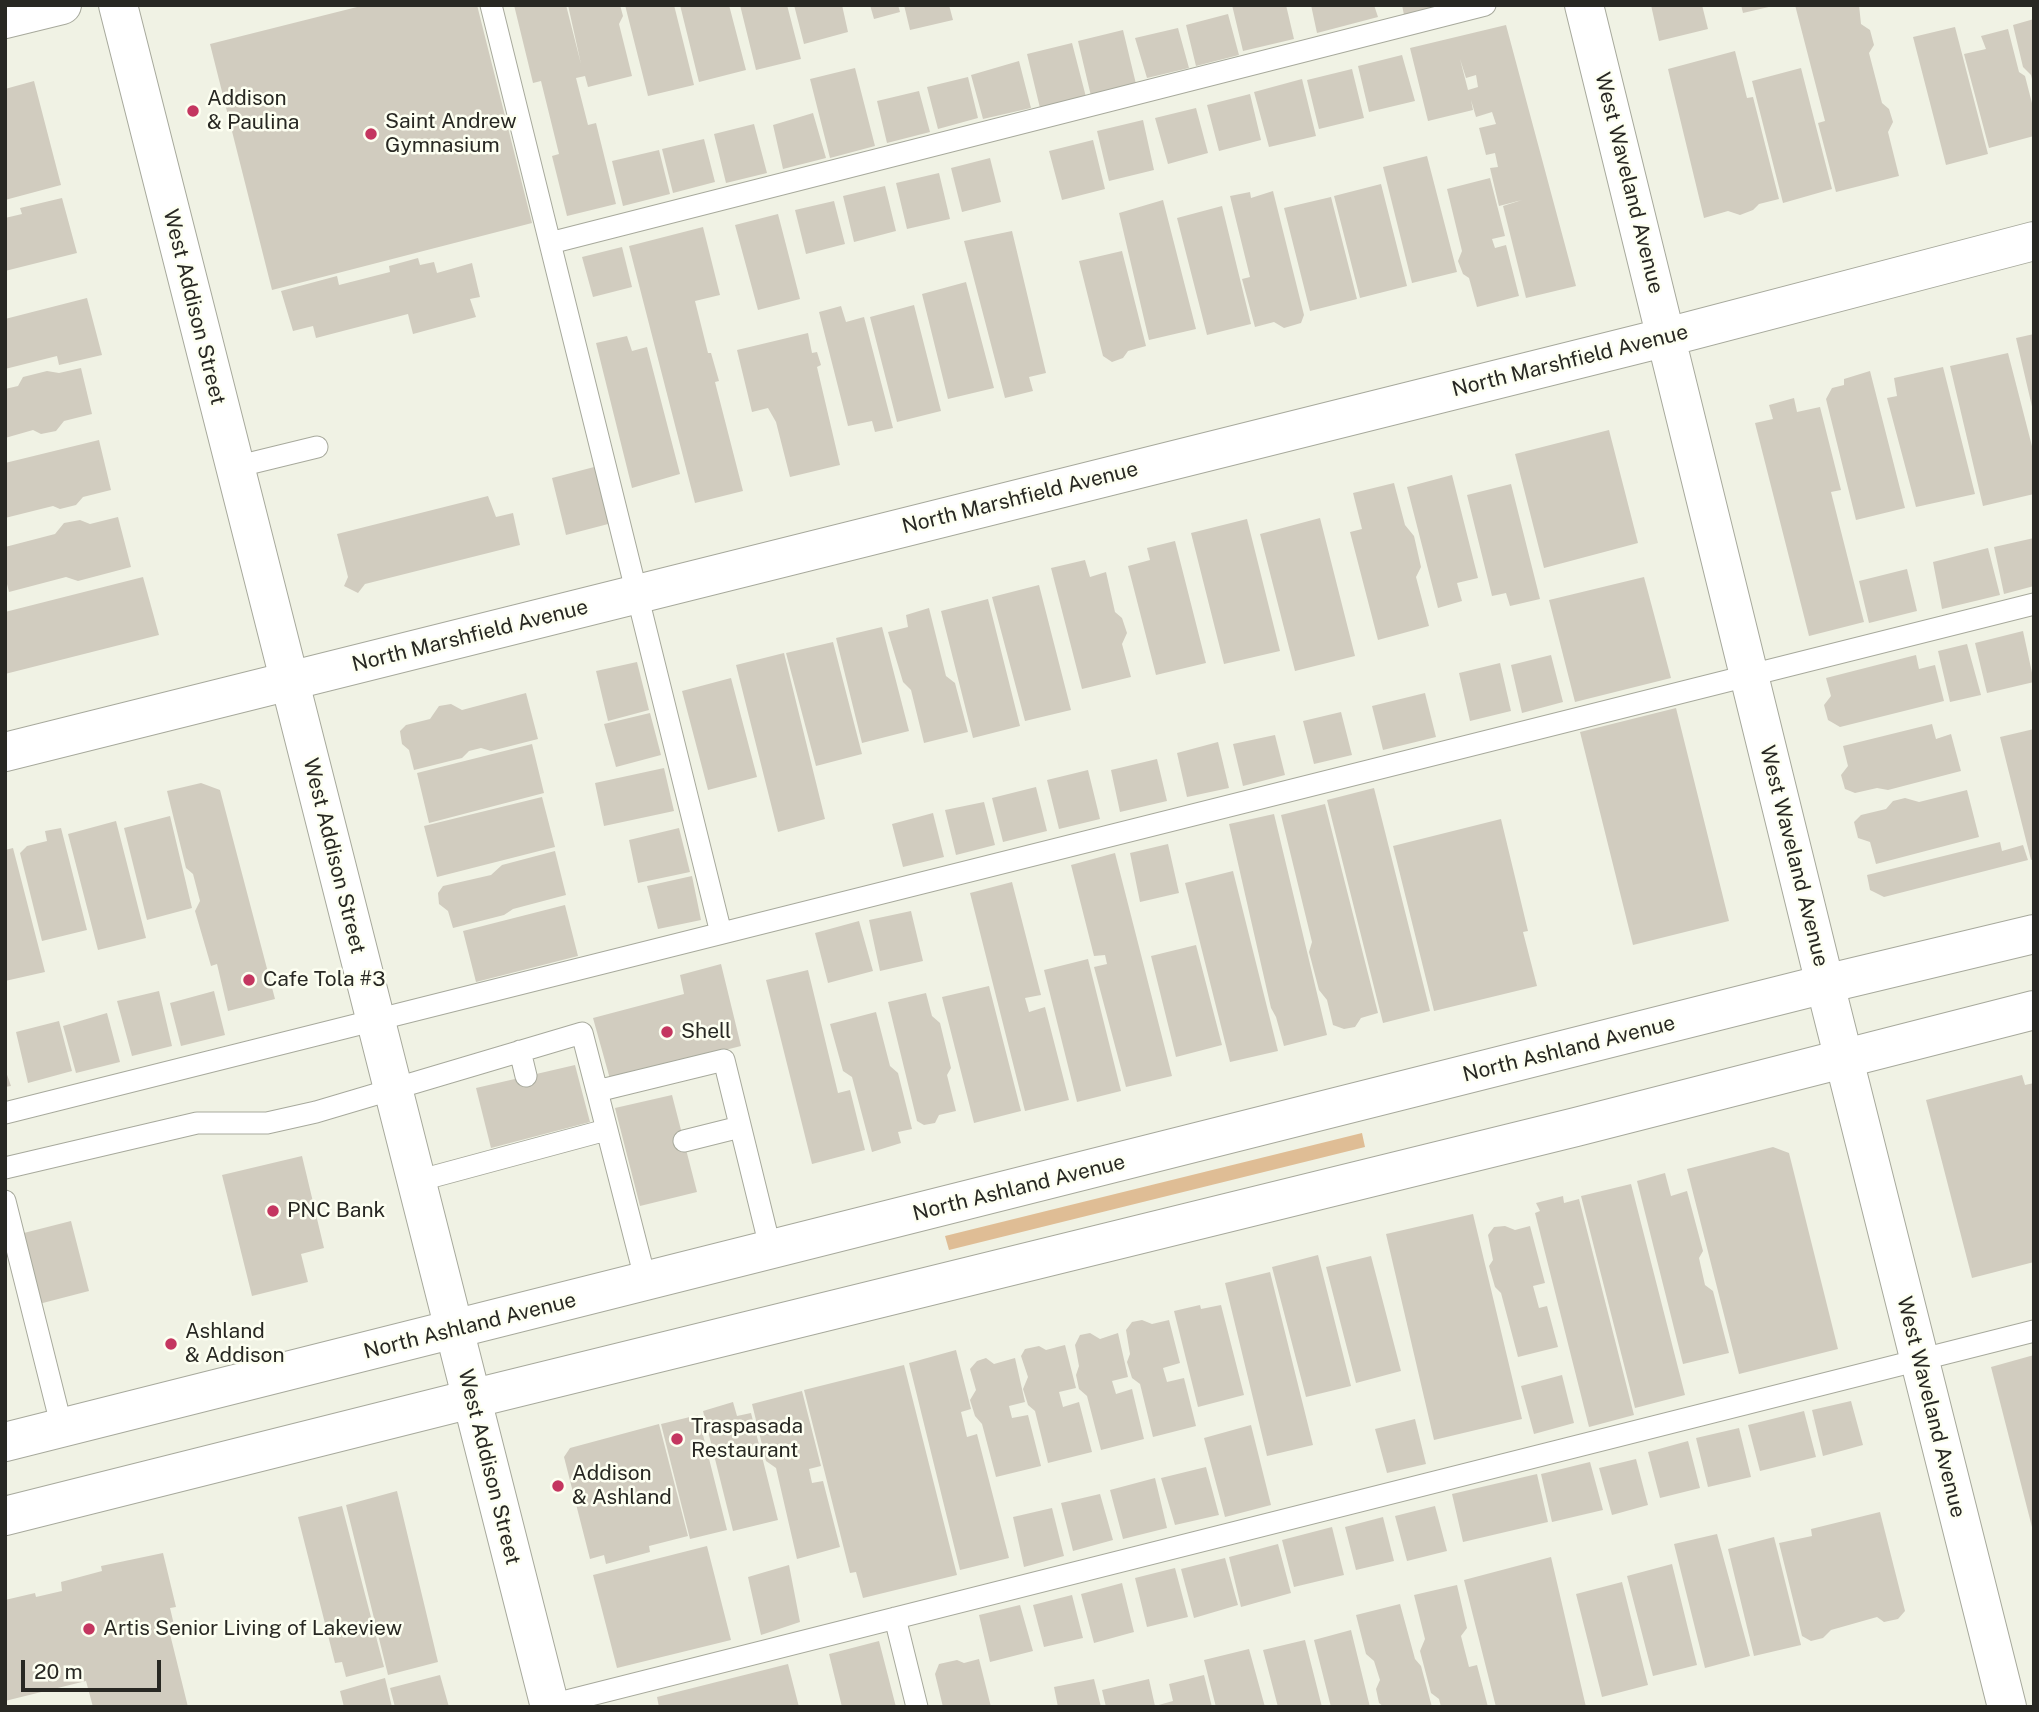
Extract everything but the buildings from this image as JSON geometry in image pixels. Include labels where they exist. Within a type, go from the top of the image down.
[{"type":"street","points":[[5,19],[62,5]]},
{"type":"street","name":"West Addison Street","points":[[118,5],[417,1181],[547,1706]]},
{"type":"street","name":"West Waveland Avenue","points":[[1584,5],[1843,1057],[1919,1359],[2011,1704]]},
{"type":"street","name":"North Marshfield Avenue","points":[[5,752],[1667,337],[2034,241]]},
{"type":"street","name":"North Ashland Avenue","points":[[5,1442],[1825,984],[2034,934]]},
{"type":"street","points":[[5,1516],[1576,1127],[2034,1010]]},
{"type":"lane","points":[[491,5],[722,933]]},
{"type":"lane","points":[[550,243],[1485,5]]},
{"type":"lane","points":[[235,467],[317,447]]},
{"type":"lane","points":[[5,1113],[2034,604]]},
{"type":"lane","points":[[5,1168],[197,1123],[267,1123],[316,1112],[582,1033],[606,1130],[620,1157],[646,1282]]},
{"type":"lane","points":[[520,1051],[526,1076]]},
{"type":"lane","points":[[597,1091],[724,1060],[771,1251]]},
{"type":"lane","points":[[684,1141],[740,1127]]},
{"type":"lane","points":[[417,1181],[543,1141],[606,1130]]},
{"type":"lane","points":[[5,1201],[62,1428]]},
{"type":"lane","points":[[547,1706],[2034,1331]]},
{"type":"lane","points":[[895,1618],[917,1707]]},
{"type":"shaded area","points":[[1362,1133],[1365,1147],[949,1250],[945,1236]]},
{"type":"place","name":"Addison & Paulina","points":[[193,111]]},
{"type":"place","name":"Saint Andrew Gymnasium","points":[[371,134]]},
{"type":"place","name":"Cafe Tola #3","points":[[249,980]]},
{"type":"place","name":"Shell","points":[[667,1032]]},
{"type":"place","name":"PNC Bank","points":[[273,1211]]},
{"type":"place","name":"Ashland & Addison","points":[[171,1344]]},
{"type":"place","name":"Traspasada Restaurant","points":[[677,1439]]},
{"type":"place","name":"Addison & Ashland","points":[[558,1486]]},
{"type":"place","name":"Artis Senior Living of Lakeview","points":[[89,1629]]}]
